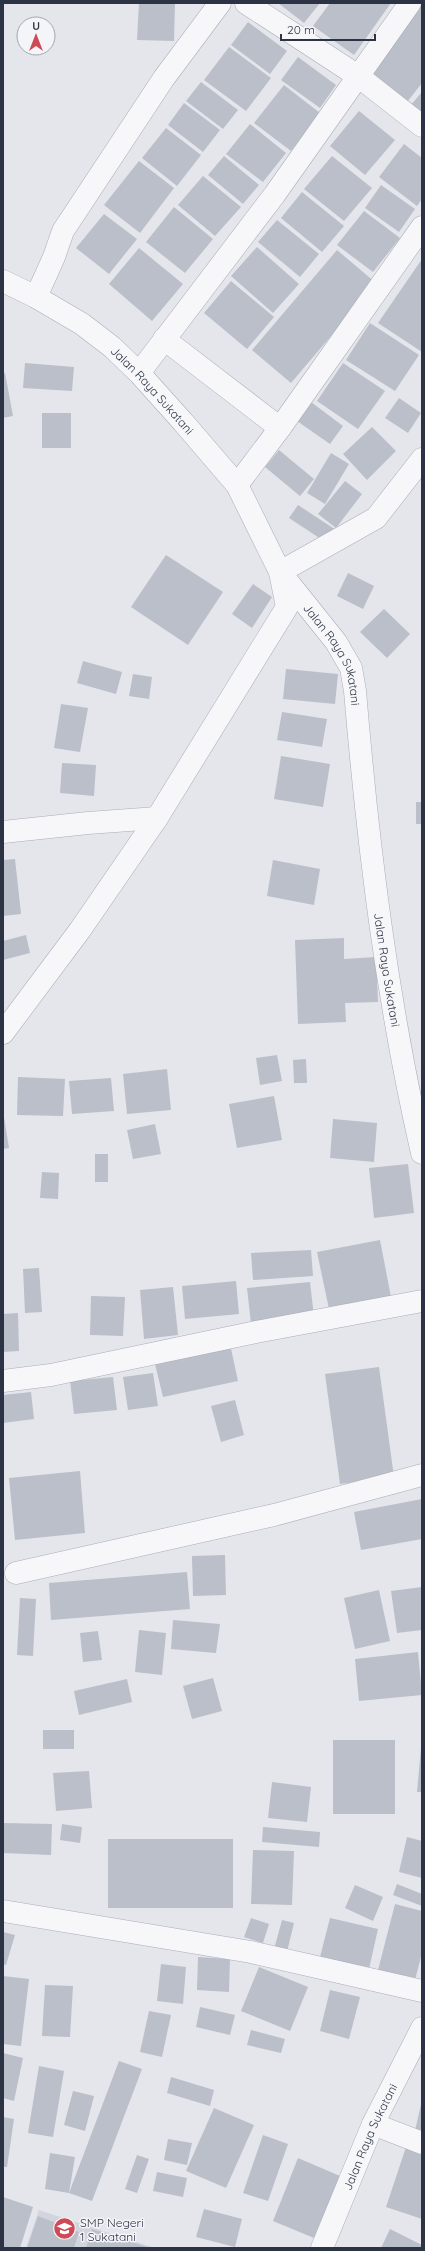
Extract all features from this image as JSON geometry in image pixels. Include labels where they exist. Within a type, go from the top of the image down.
[{"type":"street","points":[[36,297],[54,258],[63,231],[164,78],[220,3]]},
{"type":"street","points":[[246,3],[358,76],[422,126]]},
{"type":"street","points":[[139,373],[275,194],[410,3]]},
{"type":"street","points":[[237,485],[280,428],[422,227]]},
{"type":"street","name":"Jalan Raya Sukatani","points":[[3,281],[36,297],[82,324],[112,347],[139,373],[237,485],[280,572],[336,642],[351,668],[355,691],[372,863],[391,1002],[422,1153]]},
{"type":"street","points":[[164,339],[280,428]]},
{"type":"street","points":[[3,1033],[80,930],[157,818],[287,608],[280,572],[376,518],[422,459]]},
{"type":"street","points":[[3,832],[88,822],[157,818]]},
{"type":"street","points":[[3,1380],[51,1375],[256,1332],[422,1301]]},
{"type":"street","points":[[16,1573],[274,1515],[422,1475]]},
{"type":"street","points":[[3,1911],[251,1952],[422,1991]]},
{"type":"street","name":"Jalan Raya Sukatani","points":[[322,2248],[373,2124],[422,2028]]},
{"type":"street","points":[[373,2124],[422,2143]]},
{"type":"shaded area","name":"SMP Negeri 1 Sukatani","points":[[39,2210],[155,2248],[26,2248]]},
{"type":"building","points":[[139,3],[175,3],[174,41],[137,40]]},
{"type":"building","points":[[278,3],[320,3],[304,23]]},
{"type":"building","points":[[330,3],[391,3],[354,55],[313,26]]},
{"type":"building","points":[[422,3],[422,83],[404,106],[366,77]]},
{"type":"building","points":[[248,22],[287,51],[270,74],[231,45]]},
{"type":"building","points":[[229,47],[271,78],[246,111],[204,80]]},
{"type":"building","points":[[298,57],[336,85],[320,108],[281,80]]},
{"type":"building","points":[[201,82],[238,110],[223,129],[186,101]]},
{"type":"building","points":[[284,85],[320,113],[291,151],[254,123]]},
{"type":"building","points":[[422,92],[422,116],[410,106]]},
{"type":"building","points":[[184,103],[220,130],[203,152],[168,125]]},
{"type":"building","points":[[359,111],[395,140],[365,175],[330,146]]},
{"type":"building","points":[[250,124],[286,153],[263,182],[226,154]]},
{"type":"building","points":[[166,128],[201,155],[177,186],[142,158]]},
{"type":"building","points":[[404,144],[422,158],[422,199],[417,206],[379,177]]},
{"type":"building","points":[[224,156],[259,185],[243,204],[208,175]]},
{"type":"building","points":[[332,156],[372,188],[344,221],[304,189]]},
{"type":"building","points":[[139,161],[174,188],[140,233],[104,205]]},
{"type":"building","points":[[203,176],[241,207],[215,236],[178,205]]},
{"type":"building","points":[[381,185],[415,209],[399,232],[365,208]]},
{"type":"building","points":[[302,192],[344,226],[322,252],[281,218]]},
{"type":"building","points":[[174,207],[213,239],[185,273],[146,242]]},
{"type":"building","points":[[364,211],[400,238],[373,272],[337,245]]},
{"type":"building","points":[[104,214],[137,239],[109,274],[76,248]]},
{"type":"building","points":[[277,220],[319,254],[300,277],[258,242]]},
{"type":"building","points":[[257,247],[299,284],[273,313],[231,276]]},
{"type":"building","points":[[139,248],[183,284],[152,321],[109,284]]},
{"type":"building","points":[[337,250],[376,283],[291,383],[252,350]]},
{"type":"building","points":[[422,259],[422,352],[378,323]]},
{"type":"building","points":[[231,281],[274,317],[247,349],[204,313]]},
{"type":"building","points":[[370,323],[419,355],[395,391],[346,360]]},
{"type":"building","points":[[25,363],[74,367],[72,391],[23,388]]},
{"type":"building","points":[[343,363],[385,391],[358,429],[317,401]]},
{"type":"building","points":[[5,373],[13,416],[3,418],[3,374]]},
{"type":"building","points":[[399,398],[421,413],[408,433],[385,418]]},
{"type":"building","points":[[311,402],[343,426],[330,444],[297,421]]},
{"type":"building","points":[[42,413],[71,413],[71,448],[42,448]]},
{"type":"building","points":[[372,427],[396,451],[367,480],[343,454]]},
{"type":"building","points":[[279,450],[314,479],[300,496],[265,467]]},
{"type":"building","points":[[331,453],[349,464],[325,504],[307,493]]},
{"type":"building","points":[[345,481],[362,494],[336,528],[318,514]]},
{"type":"building","points":[[298,505],[336,530],[327,543],[289,518]]},
{"type":"building","points":[[166,555],[223,592],[188,645],[131,607]]},
{"type":"building","points":[[348,573],[374,586],[363,609],[337,596]]},
{"type":"building","points":[[253,584],[272,597],[252,628],[232,614]]},
{"type":"building","points":[[384,609],[410,634],[387,658],[360,632]]},
{"type":"building","points":[[83,661],[122,672],[116,694],[77,683]]},
{"type":"building","points":[[286,669],[338,674],[335,704],[283,699]]},
{"type":"building","points":[[133,674],[152,677],[149,699],[129,696]]},
{"type":"building","points":[[61,704],[88,708],[80,752],[54,748]]},
{"type":"building","points":[[282,712],[327,719],[322,747],[277,740]]},
{"type":"building","points":[[281,756],[330,764],[323,807],[274,799]]},
{"type":"building","points":[[62,763],[96,765],[94,796],[60,793]]},
{"type":"building","points":[[416,802],[422,802],[422,824],[416,824]]},
{"type":"building","points":[[15,859],[21,914],[3,916],[3,860]]},
{"type":"building","points":[[273,860],[320,869],[314,905],[267,896]]},
{"type":"building","points":[[26,935],[30,953],[3,960],[3,941]]},
{"type":"building","points":[[344,938],[344,959],[376,957],[378,1002],[345,1003],[346,1022],[298,1024],[295,940]]},
{"type":"building","points":[[277,1055],[282,1081],[260,1085],[256,1058]]},
{"type":"building","points":[[306,1059],[307,1083],[294,1083],[293,1060]]},
{"type":"building","points":[[167,1069],[171,1110],[127,1114],[123,1074]]},
{"type":"building","points":[[18,1077],[65,1079],[63,1116],[17,1115]]},
{"type":"building","points":[[111,1078],[114,1111],[72,1114],[69,1081]]},
{"type":"building","points":[[274,1096],[282,1140],[237,1148],[229,1104]]},
{"type":"building","points":[[3,1111],[9,1148],[3,1149]]},
{"type":"building","points":[[333,1119],[377,1123],[374,1162],[330,1158]]},
{"type":"building","points":[[155,1124],[161,1154],[133,1159],[127,1130]]},
{"type":"building","points":[[95,1154],[108,1154],[108,1182],[95,1182]]},
{"type":"building","points":[[408,1164],[414,1213],[374,1218],[369,1168]]},
{"type":"building","points":[[42,1172],[59,1173],[58,1199],[40,1198]]},
{"type":"building","points":[[380,1240],[391,1297],[329,1309],[317,1252]]},
{"type":"building","points":[[311,1250],[313,1276],[253,1280],[251,1253]]},
{"type":"building","points":[[39,1268],[42,1312],[25,1313],[23,1269]]},
{"type":"building","points":[[236,1281],[239,1314],[185,1319],[182,1286]]},
{"type":"building","points":[[310,1282],[314,1317],[251,1324],[247,1288]]},
{"type":"building","points":[[173,1287],[178,1335],[144,1339],[140,1290]]},
{"type":"building","points":[[91,1296],[125,1297],[123,1336],[90,1335]]},
{"type":"building","points":[[18,1313],[19,1351],[3,1352],[3,1314]]},
{"type":"building","points":[[230,1344],[238,1381],[163,1397],[154,1360]]},
{"type":"building","points":[[379,1367],[394,1477],[340,1484],[325,1374]]},
{"type":"building","points":[[153,1373],[158,1406],[128,1410],[123,1377]]},
{"type":"building","points":[[113,1377],[117,1410],[74,1414],[70,1381]]},
{"type":"building","points":[[31,1392],[34,1419],[3,1423],[3,1395]]},
{"type":"building","points":[[235,1400],[244,1435],[221,1442],[211,1406]]},
{"type":"building","points":[[80,1471],[85,1533],[15,1540],[9,1478]]},
{"type":"building","points":[[422,1499],[422,1539],[361,1550],[354,1512]]},
{"type":"building","points":[[225,1555],[226,1595],[193,1596],[192,1556]]},
{"type":"building","points":[[187,1572],[190,1609],[51,1620],[49,1583]]},
{"type":"building","points":[[422,1587],[422,1630],[397,1633],[391,1591]]},
{"type":"building","points":[[379,1590],[390,1641],[355,1649],[344,1598]]},
{"type":"building","points":[[20,1598],[36,1599],[33,1656],[17,1655]]},
{"type":"building","points":[[173,1620],[220,1624],[216,1653],[171,1649]]},
{"type":"building","points":[[139,1630],[166,1633],[162,1675],[135,1672]]},
{"type":"building","points":[[98,1631],[102,1660],[83,1662],[80,1633]]},
{"type":"building","points":[[418,1652],[422,1695],[359,1701],[355,1659]]},
{"type":"building","points":[[213,1678],[222,1711],[192,1719],[183,1686]]},
{"type":"building","points":[[127,1679],[132,1702],[79,1715],[74,1691]]},
{"type":"building","points":[[43,1730],[74,1730],[74,1749],[43,1749]]},
{"type":"building","points":[[333,1740],[395,1740],[395,1814],[333,1814]]},
{"type":"building","points":[[421,1748],[422,1792],[417,1792]]},
{"type":"building","points":[[89,1771],[92,1808],[56,1811],[53,1773]]},
{"type":"building","points":[[272,1782],[311,1787],[307,1822],[268,1818]]},
{"type":"building","points":[[3,1823],[52,1824],[51,1855],[3,1853]]},
{"type":"building","points":[[62,1824],[82,1827],[80,1843],[60,1840]]},
{"type":"building","points":[[263,1827],[320,1832],[319,1847],[262,1842]]},
{"type":"building","points":[[407,1837],[422,1841],[422,1878],[399,1872]]},
{"type":"building","points":[[108,1839],[233,1839],[233,1908],[108,1908]]},
{"type":"building","points":[[253,1850],[294,1851],[292,1905],[251,1904]]},
{"type":"building","points":[[397,1884],[422,1894],[422,1906],[393,1895]]},
{"type":"building","points":[[355,1885],[383,1897],[373,1921],[345,1908]]},
{"type":"building","points":[[395,1904],[422,1911],[422,1953],[414,1984],[377,1974]]},
{"type":"building","points":[[251,1918],[269,1924],[263,1943],[244,1937]]},
{"type":"building","points":[[330,1918],[378,1929],[369,1969],[320,1957]]},
{"type":"building","points":[[282,1920],[294,1923],[286,1956],[273,1953]]},
{"type":"building","points":[[3,1932],[15,1935],[6,1965],[3,1964]]},
{"type":"building","points":[[198,1957],[230,1959],[229,1992],[197,1990]]},
{"type":"building","points":[[161,1964],[186,1967],[183,2004],[157,2001]]},
{"type":"building","points":[[259,1967],[308,1987],[290,2031],[241,2011]]},
{"type":"building","points":[[3,1976],[29,1979],[21,2046],[3,2044]]},
{"type":"building","points":[[45,1985],[73,1986],[70,2037],[42,2036]]},
{"type":"building","points":[[330,1990],[360,1997],[349,2039],[320,2031]]},
{"type":"building","points":[[200,2007],[235,2015],[230,2035],[196,2027]]},
{"type":"building","points":[[149,2011],[171,2015],[162,2057],[140,2052]]},
{"type":"building","points":[[251,2030],[285,2039],[281,2053],[247,2045]]},
{"type":"building","points":[[3,2053],[23,2058],[14,2101],[3,2098]]},
{"type":"building","points":[[119,2061],[142,2069],[92,2201],[69,2193]]},
{"type":"building","points":[[39,2066],[64,2071],[53,2137],[28,2133]]},
{"type":"building","points":[[171,2077],[214,2090],[210,2106],[167,2093]]},
{"type":"building","points":[[73,2091],[94,2096],[85,2131],[64,2125]]},
{"type":"building","points":[[422,2100],[422,2137],[414,2135]]},
{"type":"building","points":[[214,2108],[254,2125],[226,2188],[186,2171]]},
{"type":"building","points":[[3,2117],[14,2119],[7,2167],[3,2167]]},
{"type":"building","points":[[263,2135],[288,2144],[268,2201],[243,2193]]},
{"type":"building","points":[[168,2139],[192,2143],[187,2165],[164,2160]]},
{"type":"building","points":[[408,2141],[422,2146],[422,2219],[386,2207]]},
{"type":"building","points":[[50,2153],[75,2157],[69,2193],[45,2189]]},
{"type":"building","points":[[137,2155],[149,2159],[137,2193],[125,2189]]},
{"type":"building","points":[[298,2158],[340,2176],[314,2238],[273,2221]]},
{"type":"building","points":[[157,2172],[187,2178],[183,2197],[153,2191]]},
{"type":"building","points":[[3,2197],[33,2207],[20,2248],[3,2248]]},
{"type":"building","points":[[204,2209],[242,2219],[235,2247],[196,2237]]},
{"type":"building","points":[[38,2216],[79,2232],[74,2248],[27,2248]]},
{"type":"building","points":[[92,2229],[150,2248],[86,2248]]},
{"type":"building","points":[[390,2229],[422,2245],[422,2248],[381,2248]]},
{"type":"place","name":"SMP Negeri 1 Sukatani","points":[[65,2229]]}]
